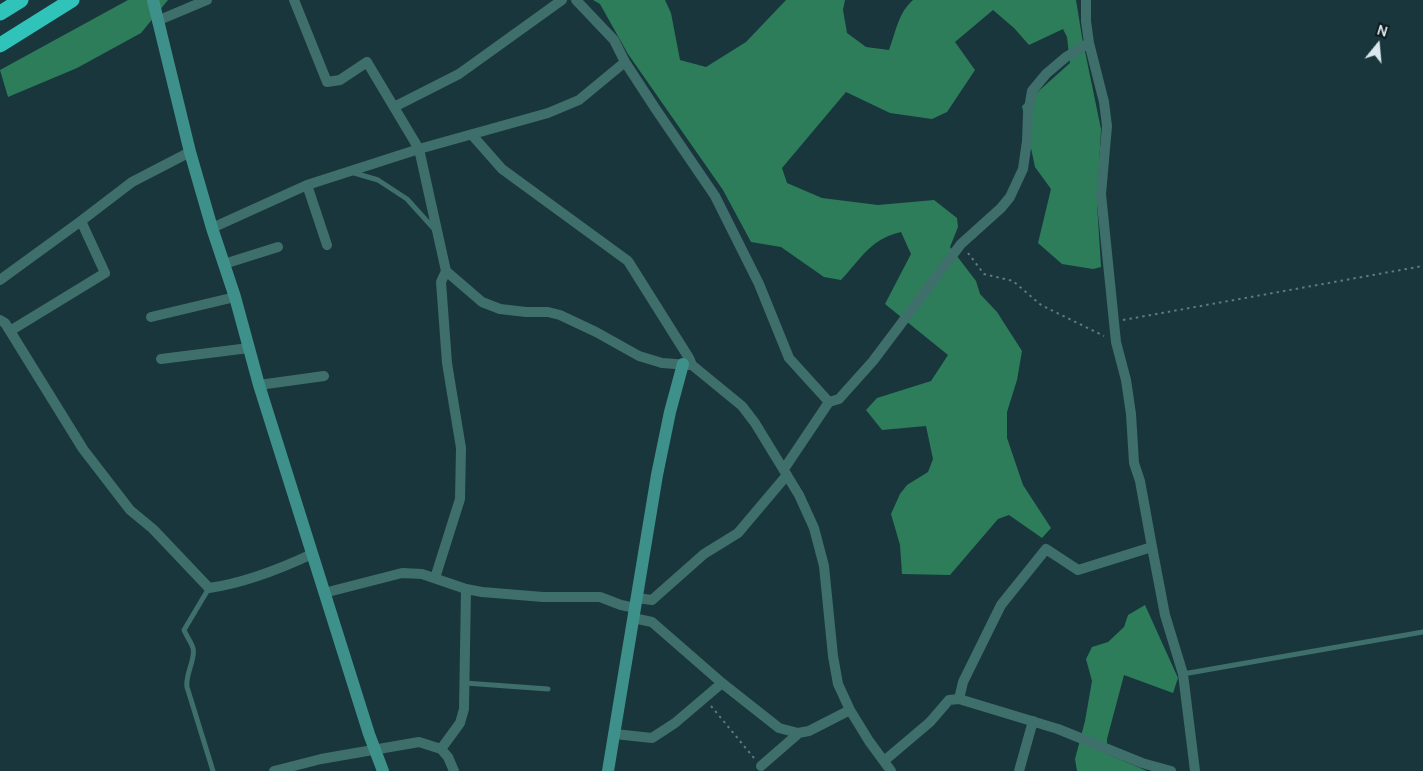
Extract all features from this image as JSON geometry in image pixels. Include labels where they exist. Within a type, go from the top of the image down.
[{"type":"highway","points":[[0,13],[21,0]]},
{"type":"highway","points":[[0,45],[72,0]]},
{"type":"street","points":[[153,0],[190,152],[212,228],[235,297],[259,386],[324,594],[383,771]]},
{"type":"street","points":[[158,21],[207,0]]},
{"type":"street","points":[[294,0],[327,82],[340,80],[367,62],[419,149],[446,271],[442,282],[446,354],[461,448],[460,499],[435,578]]},
{"type":"street","points":[[394,107],[459,74],[562,0]]},
{"type":"street","points":[[576,0],[614,40],[625,62],[714,196],[759,284],[789,358],[829,402]]},
{"type":"street","points":[[1086,0],[1089,43],[1104,102],[1107,126],[1102,194],[1116,342],[1126,380],[1131,414],[1134,462],[1140,481],[1166,615],[1184,674],[1195,771]]},
{"type":"street","points":[[635,608],[652,600],[704,554],[738,533],[786,472],[829,402],[839,398],[873,361],[961,244],[1010,198],[1023,169],[1028,141],[1028,114],[1032,91],[1066,57],[1089,43]]},
{"type":"street","points":[[212,228],[307,185],[419,149],[548,113],[579,100],[625,62]]},
{"type":"street","points":[[472,135],[502,169],[628,261],[688,365],[742,406],[756,423],[799,495],[814,528],[824,566],[833,656],[838,684],[850,710],[891,771]]},
{"type":"street","points":[[0,280],[132,182],[190,152]]},
{"type":"street","points":[[307,185],[327,245]]},
{"type":"street","points":[[10,330],[105,273],[81,221]]},
{"type":"street","points":[[224,264],[278,247]]},
{"type":"street","points":[[446,271],[482,302],[500,310],[548,312],[560,315],[639,356],[662,363],[688,365]]},
{"type":"street","points":[[151,317],[235,297]]},
{"type":"street","points":[[0,320],[10,330],[83,449],[109,484],[130,510],[153,529],[209,588],[223,586],[287,566],[312,554]]},
{"type":"street","points":[[162,360],[249,348]]},
{"type":"street","points":[[608,771],[658,467],[670,412],[688,365]]},
{"type":"street","points":[[259,386],[324,376]]},
{"type":"street","points":[[959,699],[963,682],[1001,605],[1046,548],[1078,570],[1152,548]]},
{"type":"street","points":[[324,594],[402,573],[422,574],[466,589],[482,592],[543,597],[600,597],[635,608],[722,683],[779,728],[799,733],[809,731],[850,710]]},
{"type":"street","points":[[441,748],[460,723],[464,709],[466,589]]},
{"type":"street","points":[[614,734],[652,738],[675,723],[722,683]]},
{"type":"street","points":[[884,761],[924,727],[949,700],[959,699],[1033,721],[1094,742],[1142,763],[1171,771]]},
{"type":"street","points":[[1019,771],[1033,721]]},
{"type":"street","points":[[761,766],[799,733]]},
{"type":"street","points":[[274,771],[321,759],[419,742],[441,748],[448,757],[454,771]]},
{"type":"lane","points":[[348,171],[378,180],[408,199],[438,233]]},
{"type":"lane","points":[[209,588],[184,630],[193,649],[194,656],[186,679],[186,687],[213,771]]},
{"type":"lane","points":[[1184,674],[1423,632]]},
{"type":"lane","points":[[465,683],[548,689]]},
{"type":"path","points":[[961,244],[984,274],[1013,281],[1041,305],[1116,342]]},
{"type":"path","points":[[1114,322],[1423,266]]},
{"type":"path","points":[[704,698],[761,766]]},
{"type":"green space","points":[[128,0],[168,0],[141,33],[77,68],[8,97],[0,70]]},
{"type":"green space","points":[[593,0],[665,0],[671,13],[680,60],[706,67],[746,42],[786,0],[845,0],[843,10],[847,33],[866,47],[889,50],[898,23],[904,11],[913,0],[1076,0],[1101,129],[1097,203],[1101,267],[1093,269],[1062,264],[1038,243],[1051,189],[1035,167],[1022,106],[1070,63],[1067,37],[1063,29],[1029,45],[1014,28],[993,10],[955,42],[975,70],[947,112],[932,119],[890,113],[846,92],[782,168],[787,183],[822,198],[878,205],[934,200],[957,218],[958,227],[950,247],[976,281],[980,294],[997,312],[1022,351],[1017,380],[1007,412],[1007,438],[1023,485],[1051,528],[1042,538],[1009,515],[998,519],[950,575],[902,574],[900,545],[891,514],[900,494],[907,485],[928,472],[933,459],[926,426],[882,430],[866,410],[877,398],[931,381],[948,355],[885,304],[911,254],[901,232],[881,239],[861,257],[841,280],[824,277],[781,247],[751,242],[723,190],[628,54],[600,4]]},
{"type":"green space","points":[[1145,605],[1178,678],[1173,693],[1124,675],[1107,739],[1107,754],[1147,771],[1077,771],[1075,759],[1085,721],[1092,681],[1086,659],[1092,647],[1108,642],[1124,627],[1128,615]]}]
